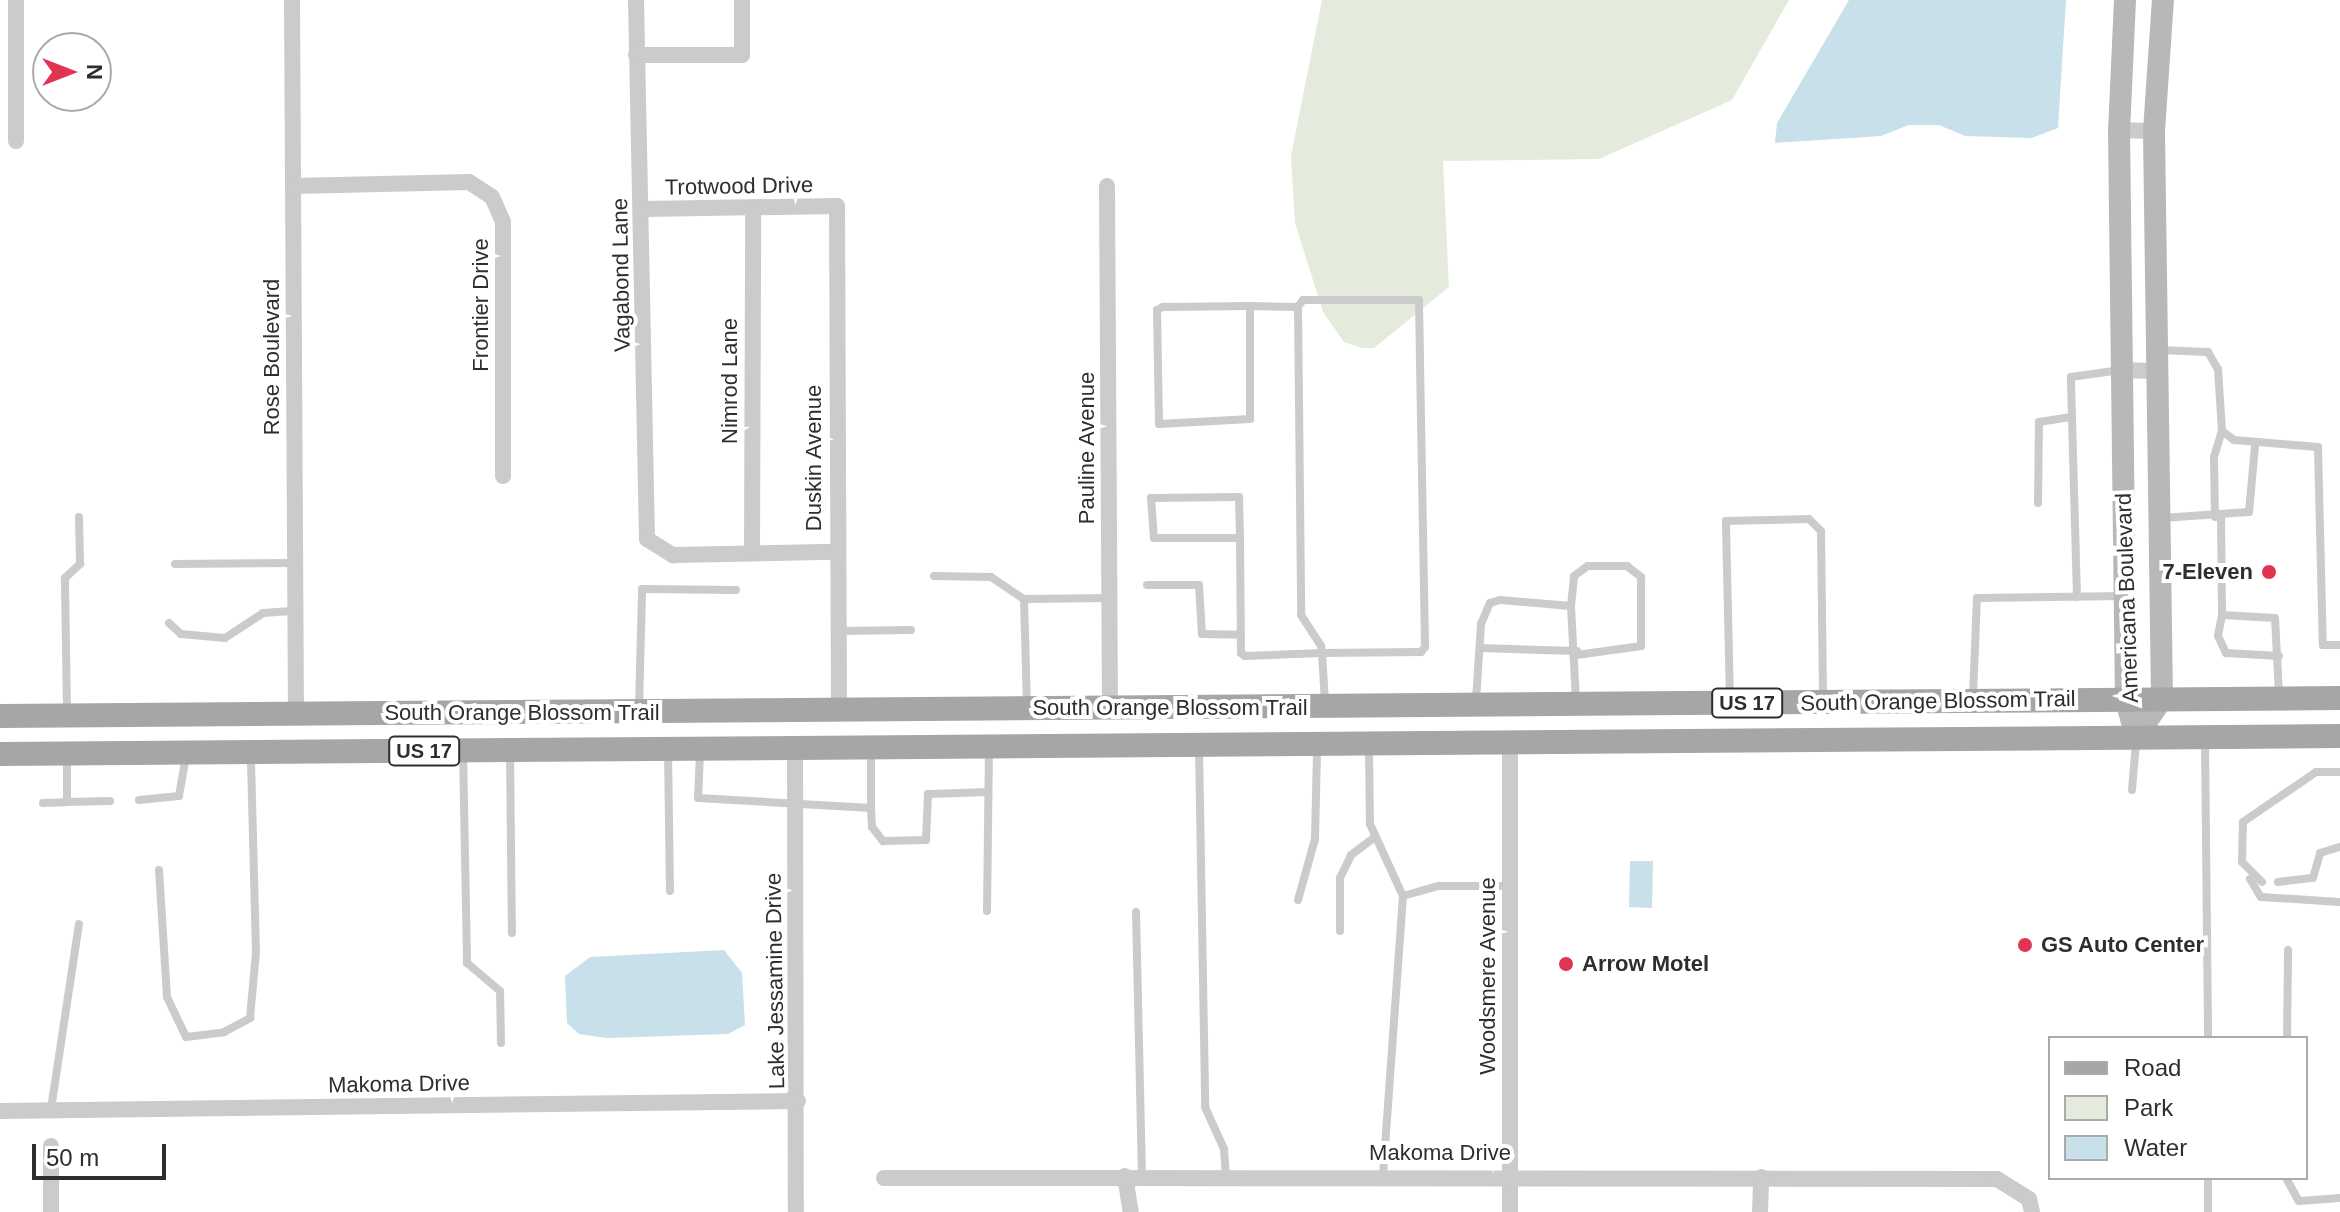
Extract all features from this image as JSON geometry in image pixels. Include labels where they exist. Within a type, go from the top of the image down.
[{"type":"main road","name":"Americana Boulevard","points":[[2125,0],[2119,130],[2126,700],[2136,737]]},
{"type":"main road","name":"Americana Boulevard","points":[[2136,737],[2162,699],[2154,131],[2163,0]]},
{"type":"main road","name":"South Orange Blossom Trail","points":[[0,716],[2340,698]]},
{"type":"main road","points":[[1146,745],[1156,728],[1196,708]]},
{"type":"main road","points":[[1053,746],[1099,723],[1110,709]]},
{"type":"main road","points":[[318,751],[323,732],[359,714]]},
{"type":"main road","name":"South Orange Blossom Trail","points":[[0,754],[2340,736]]},
{"type":"street","points":[[16,0],[16,141]]},
{"type":"street","name":"Rose Boulevard","points":[[292,0],[296,714]]},
{"type":"street","name":"Vagabond Lane","points":[[636,0],[643,209],[644,529],[652,547],[673,555],[752,553]]},
{"type":"street","points":[[636,55],[742,55],[742,0]]},
{"type":"street","points":[[2119,130],[2154,131]]},
{"type":"street","name":"Frontier Drive","points":[[293,186],[469,182],[492,197],[503,222],[503,476]]},
{"type":"street","name":"Pauline Avenue","points":[[1107,186],[1110,709]]},
{"type":"street","name":"Trotwood Drive","points":[[643,209],[837,206]]},
{"type":"street","name":"Duskin Avenue","points":[[837,206],[839,710]]},
{"type":"street","name":"Nimrod Lane","points":[[752,553],[753,209]]},
{"type":"street","points":[[2122,370],[2158,360]]},
{"type":"street","points":[[752,553],[836,552]]},
{"type":"street","name":"Woodsmere Avenue","points":[[1510,741],[1510,1212]]},
{"type":"street","name":"Lake Jessamine Drive","points":[[795,749],[796,1212]]},
{"type":"street","name":"Makoma Drive","points":[[0,1111],[798,1101]]},
{"type":"street","points":[[51,1146],[51,1212]]},
{"type":"street","name":"Makoma Drive","points":[[884,1178],[1510,1174],[1997,1179],[2029,1199],[2032,1212]]},
{"type":"street","points":[[1131,1212],[1134,1176]]},
{"type":"street","points":[[1760,1212],[1761,1177]]},
{"type":"lane","points":[[1240,538],[1154,538],[1151,498],[1236,493],[1240,538],[1241,635],[1245,656],[1322,653],[1425,647],[1424,311],[1419,300],[1303,300],[1298,307],[1301,615],[1322,653],[1326,707]]},
{"type":"lane","points":[[1250,306],[1250,419],[1159,424],[1157,310],[1250,306],[1298,307]]},
{"type":"lane","points":[[2158,360],[2208,352],[2218,369],[2222,431],[2214,457],[2222,615],[2218,636],[2226,653],[2279,656]]},
{"type":"lane","points":[[2077,597],[2072,417],[2074,372],[2122,370]]},
{"type":"lane","points":[[2038,503],[2037,426],[2072,417]]},
{"type":"lane","points":[[2222,431],[2255,446],[2313,444],[2321,453],[2323,645],[2340,645]]},
{"type":"lane","points":[[2160,518],[2218,517],[2254,506],[2255,446]]},
{"type":"lane","points":[[67,716],[65,578],[80,564],[79,517]]},
{"type":"lane","points":[[1730,703],[1726,521],[1809,519],[1821,531],[1823,703]]},
{"type":"lane","points":[[175,564],[295,563]]},
{"type":"lane","points":[[1480,648],[1577,653],[1641,646],[1641,577],[1627,566],[1588,566],[1574,576],[1571,606],[1577,653],[1576,704]]},
{"type":"lane","points":[[934,576],[991,577],[1024,599],[1110,598]]},
{"type":"lane","points":[[1147,585],[1199,585],[1202,634],[1241,635]]},
{"type":"lane","points":[[639,712],[642,589],[736,590]]},
{"type":"lane","points":[[1973,701],[1977,598],[2125,596]]},
{"type":"lane","points":[[1024,599],[1027,709]]},
{"type":"lane","points":[[1476,705],[1480,648],[1490,603],[1571,606]]},
{"type":"lane","points":[[169,623],[181,634],[225,638],[263,613],[295,611]]},
{"type":"lane","points":[[2222,615],[2275,618],[2279,699]]},
{"type":"lane","points":[[837,631],[911,630]]},
{"type":"lane","points":[[2132,790],[2136,737]]},
{"type":"lane","points":[[2205,737],[2208,1036]]},
{"type":"lane","points":[[1298,900],[1315,839],[1317,743]]},
{"type":"lane","points":[[1369,743],[1375,837],[1403,896],[1383,1175]]},
{"type":"lane","points":[[1199,744],[1205,1107],[1224,1149],[1226,1175]]},
{"type":"lane","points":[[987,911],[989,747]]},
{"type":"lane","points":[[871,748],[872,827],[883,841],[926,840],[928,794],[988,792]]},
{"type":"lane","points":[[668,749],[670,891]]},
{"type":"lane","points":[[700,749],[698,798],[795,809],[871,808]]},
{"type":"lane","points":[[510,750],[512,933]]},
{"type":"lane","points":[[463,751],[467,963],[500,991],[501,1043]]},
{"type":"lane","points":[[139,800],[179,796],[186,786],[186,752]]},
{"type":"lane","points":[[159,870],[167,997],[186,1037],[224,1032],[250,1018],[253,991],[250,752]]},
{"type":"lane","points":[[67,753],[67,802]]},
{"type":"lane","points":[[2340,772],[2316,772],[2243,822],[2248,875],[2261,897],[2340,902]]},
{"type":"lane","points":[[43,803],[110,801]]},
{"type":"lane","points":[[1340,931],[1340,878],[1351,855],[1375,837]]},
{"type":"lane","points":[[2278,882],[2313,878],[2320,853],[2340,847]]},
{"type":"lane","points":[[2248,875],[2262,882]]},
{"type":"lane","points":[[1403,896],[1439,886],[1510,886]]},
{"type":"lane","points":[[1134,1176],[1136,912]]},
{"type":"lane","points":[[51,1110],[79,924]]},
{"type":"lane","points":[[2287,1036],[2288,950]]},
{"type":"lane","points":[[2208,1180],[2208,1212]]},
{"type":"lane","points":[[2287,1180],[2299,1201],[2340,1198]]},
{"type":"green space","points":[[1322,0],[1789,0],[1732,100],[1599,159],[1443,161],[1449,287],[1374,348],[1362,348],[1344,342],[1323,312],[1295,223],[1291,156]]},
{"type":"water","points":[[1849,0],[2066,0],[2058,128],[2031,138],[1965,136],[1939,125],[1909,125],[1881,136],[1775,143],[1777,123]]},
{"type":"water","points":[[1630,861],[1653,861],[1652,908],[1629,907]]},
{"type":"water","points":[[724,950],[742,973],[745,1025],[728,1034],[607,1038],[579,1034],[567,1023],[565,976],[590,957]]},
{"type":"place","name":"7-Eleven","points":[[2269,572]]},
{"type":"place","name":"GS Auto Center","points":[[2025,945]]},
{"type":"place","name":"Arrow Motel","points":[[1566,964]]}]
